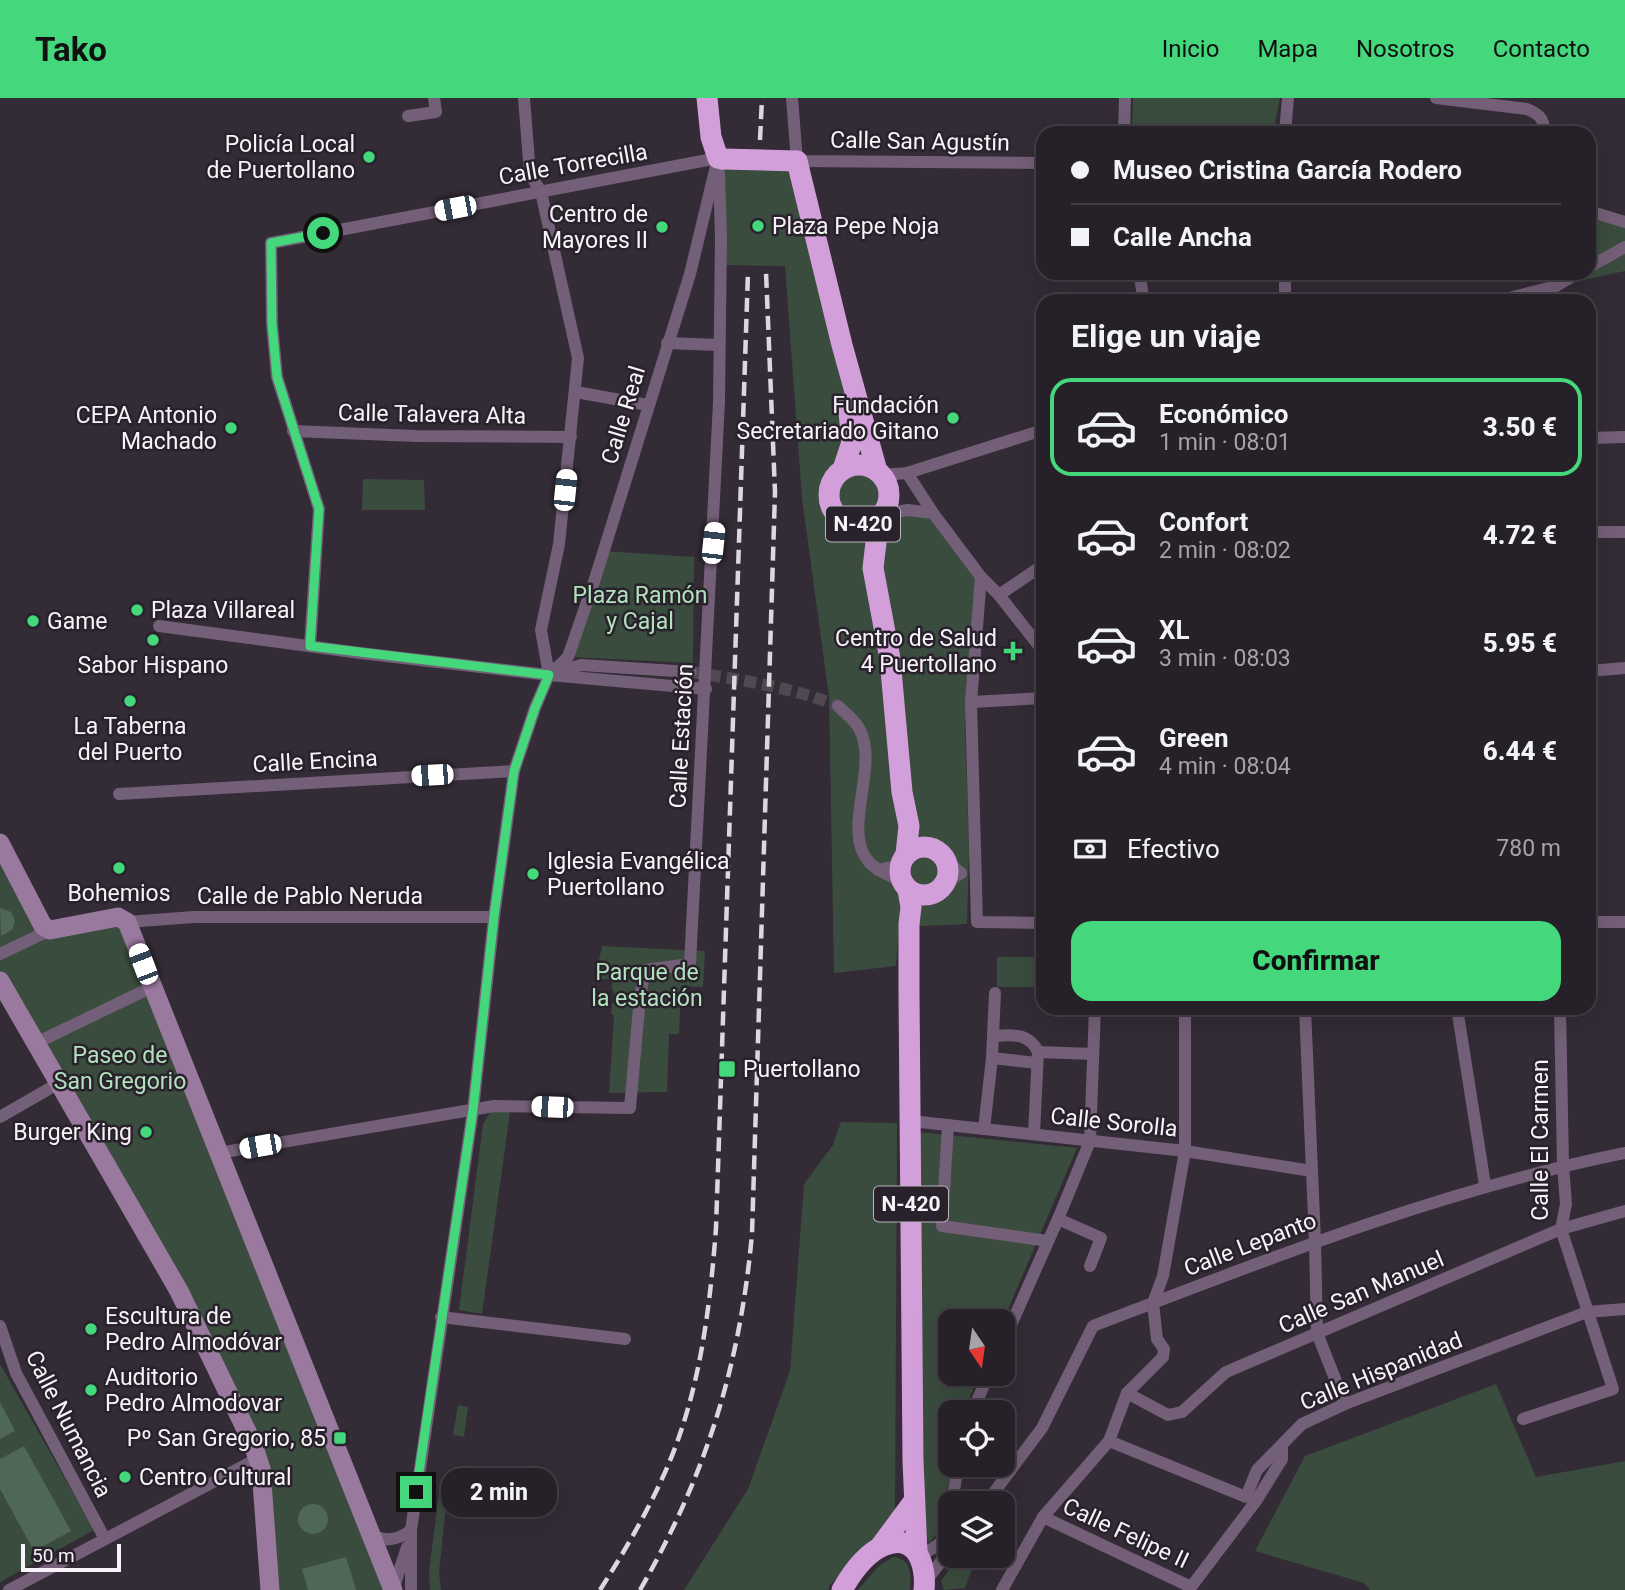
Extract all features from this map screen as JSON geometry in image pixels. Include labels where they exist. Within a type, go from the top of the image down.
[{"type":"highway","points":[[707,98],[711,137],[720,159],[797,160]]},
{"type":"highway","name":"N-420","points":[[797,160],[842,345],[880,473],[887,484],[889,494],[881,515],[873,568],[890,659],[902,792],[908,826],[914,1501],[918,1553]]},
{"type":"highway","name":"N-420","points":[[842,345],[852,442],[843,469],[836,474],[829,490],[831,507],[873,568]]},
{"type":"highway","points":[[843,469],[855,465],[867,466],[880,473]]},
{"type":"highway","name":"N-420","points":[[842,520],[861,524],[881,515]]},
{"type":"highway","points":[[908,826],[946,866]]},
{"type":"highway","points":[[916,848],[946,866],[934,894],[909,882],[916,848]]},
{"type":"highway","points":[[842,1590],[855,1569],[880,1547],[914,1501]]},
{"type":"highway","points":[[880,1547],[892,1543],[909,1545],[918,1553],[925,1568],[925,1586]]},
{"type":"main road","points":[[0,843],[41,928],[118,917],[127,922],[393,1590]]},
{"type":"main road","points":[[0,981],[179,1291],[257,1455],[261,1469],[270,1590]]},
{"type":"street","points":[[408,116],[436,112],[434,98]]},
{"type":"street","points":[[524,98],[530,174],[541,192],[578,358],[559,544],[541,630],[549,675]]},
{"type":"street","points":[[792,98],[797,160]]},
{"type":"street","points":[[1124,126],[1125,98]]},
{"type":"street","points":[[1286,126],[1288,98]]},
{"type":"street","points":[[1436,98],[1497,101],[1527,108],[1539,114],[1545,126]]},
{"type":"street","name":"Calle Torrecilla","points":[[293,431],[277,377],[272,324],[271,243],[720,159]]},
{"type":"street","name":"Calle Real","points":[[410,1535],[473,1110],[494,916],[514,771],[549,675],[568,657],[594,582],[690,274],[720,159]]},
{"type":"street","name":"Calle Estación","points":[[473,1110],[511,1105],[630,1108],[645,970],[690,964],[706,689],[709,579],[715,525],[719,402],[720,159]]},
{"type":"street","name":"Calle San Agustín","points":[[797,160],[1036,163]]},
{"type":"street","points":[[1596,213],[1625,222]]},
{"type":"street","points":[[699,236],[710,234],[721,238]]},
{"type":"street","points":[[1596,263],[1625,247]]},
{"type":"street","points":[[1525,294],[1556,286],[1566,280]]},
{"type":"street","points":[[1556,286],[1556,294]]},
{"type":"street","points":[[667,343],[718,345]]},
{"type":"street","points":[[576,392],[648,405]]},
{"type":"street","points":[[293,431],[319,509],[310,646]]},
{"type":"street","name":"Calle Talavera Alta","points":[[293,431],[415,436],[571,437]]},
{"type":"street","points":[[880,473],[907,473],[1036,432]]},
{"type":"street","points":[[1596,438],[1625,437]]},
{"type":"street","points":[[907,473],[981,577],[999,595],[1036,642]]},
{"type":"street","points":[[881,515],[908,510],[933,513]]},
{"type":"street","points":[[1596,532],[1625,532]]},
{"type":"street","points":[[999,595],[1036,570]]},
{"type":"street","points":[[981,577],[971,702],[977,922],[1036,922]]},
{"type":"street","points":[[159,625],[549,675],[706,689]]},
{"type":"street","points":[[549,675],[581,665],[691,672]]},
{"type":"street","points":[[1596,670],[1625,668]]},
{"type":"street","points":[[971,702],[1036,698]]},
{"type":"street","points":[[838,706],[860,728],[867,752],[859,834],[861,850],[878,870],[909,882]]},
{"type":"street","name":"Calle Encina","points":[[119,794],[514,771]]},
{"type":"street","points":[[946,866],[976,873]]},
{"type":"street","name":"Calle de Pablo Neruda","points":[[127,922],[194,917],[494,916]]},
{"type":"street","points":[[1596,922],[1625,922]]},
{"type":"street","points":[[0,954],[41,928]]},
{"type":"street","points":[[36,1044],[152,987]]},
{"type":"street","points":[[984,1129],[992,1058],[995,993]]},
{"type":"street","points":[[1015,1316],[1090,1141],[1095,1015]]},
{"type":"street","points":[[1002,1590],[1043,1517],[1108,1441],[1127,1393],[1163,1357],[1164,1349],[1157,1339],[1153,1303],[1163,1276],[1185,1150],[1185,1015]]},
{"type":"street","points":[[1305,1015],[1317,1333],[1345,1404]]},
{"type":"street","points":[[1458,1015],[1485,1185]]},
{"type":"street","name":"Calle El Carmen","points":[[1523,1419],[1613,1390],[1561,1229],[1566,1204],[1560,1015]]},
{"type":"street","points":[[993,1037],[1026,1037],[1034,1042],[1037,1057],[1034,1134]]},
{"type":"street","points":[[992,1058],[1093,1054]]},
{"type":"street","points":[[0,1117],[59,1083]]},
{"type":"street","points":[[219,1153],[473,1110]]},
{"type":"street","name":"Calle Sorolla","points":[[911,1121],[1185,1150],[1312,1171]]},
{"type":"street","points":[[948,1125],[943,1226],[1048,1241]]},
{"type":"street","name":"Calle Lepanto","points":[[995,1491],[1042,1428],[1093,1326],[1315,1241],[1485,1185],[1563,1165],[1625,1153]]},
{"type":"street","name":"Calle San Manuel","points":[[1127,1393],[1168,1415],[1182,1412],[1226,1372],[1561,1229],[1625,1211]]},
{"type":"street","points":[[1058,1219],[1103,1233],[1090,1266]]},
{"type":"street","name":"Calle Hispanidad","points":[[1191,1587],[1256,1502],[1282,1459],[1282,1445],[1302,1424],[1345,1404],[1587,1312],[1625,1309]]},
{"type":"street","points":[[441,1317],[625,1339]]},
{"type":"street","name":"Calle Numancia","points":[[0,1326],[16,1373],[105,1539]]},
{"type":"street","points":[[1108,1441],[1246,1497],[1257,1470],[1282,1445]]},
{"type":"street","points":[[9,1590],[251,1462],[257,1455]]},
{"type":"street","name":"Calle Felipe II","points":[[1043,1517],[1191,1587]]},
{"type":"street","points":[[369,1532],[374,1537],[391,1540],[410,1535]]},
{"type":"street","points":[[393,1590],[410,1535]]},
{"type":"street","points":[[410,1535],[411,1590]]},
{"type":"street","points":[[918,1553],[938,1546]]},
{"type":"street","points":[[925,1586],[938,1567]]},
{"type":"green space","points":[[1133,98],[1280,98],[1274,126],[1132,126]]},
{"type":"green space","points":[[718,158],[797,161],[842,345],[855,465],[875,469],[885,479],[887,494],[883,513],[933,513],[981,577],[965,724],[969,854],[967,924],[899,927],[896,966],[834,973],[829,697],[802,498],[785,266],[720,265]]},
{"type":"green space","points":[[1596,213],[1625,222],[1625,271],[1596,277]]},
{"type":"green space","points":[[1556,280],[1584,280],[1556,286]]},
{"type":"green space","points":[[363,479],[424,480],[425,510],[362,510]]},
{"type":"green space","name":"Plaza Ramón y Cajal","points":[[603,551],[694,557],[693,663],[568,657]]},
{"type":"green space","name":"Paseo de San Gregorio","points":[[0,843],[39,930],[118,917],[390,1590],[270,1590],[257,1456],[0,981]]},
{"type":"green space","name":"Parque de la estación","points":[[602,946],[705,951],[703,987],[681,986],[679,1034],[669,1034],[667,1092],[609,1093],[614,991],[612,979],[595,979]]},
{"type":"green space","points":[[997,957],[1036,957],[1036,987],[997,987]]},
{"type":"green space","points":[[511,1105],[482,1314],[459,1310],[483,1124],[494,1106]]},
{"type":"green space","points":[[841,1122],[897,1123],[895,1519],[828,1590],[684,1590],[748,1489],[790,1371],[804,1184],[833,1145]]},
{"type":"green space","points":[[919,1132],[1077,1148],[1008,1309],[938,1309],[938,1386],[975,1386],[968,1400],[938,1400],[938,1477],[950,1477],[947,1491],[938,1491],[938,1533],[929,1543],[924,1533]]},
{"type":"green space","points":[[0,1364],[94,1530],[0,1582]]},
{"type":"green space","points":[[1496,1384],[1536,1477],[1625,1461],[1625,1590],[1370,1590],[1364,1583],[1255,1551],[1305,1456]]},
{"type":"green space","points":[[458,1405],[468,1407],[464,1437],[453,1435]]},
{"type":"green space","points":[[448,1483],[460,1484],[458,1497],[447,1496],[439,1572],[441,1590],[430,1590],[429,1571],[439,1494],[447,1495]]},
{"type":"green space","points":[[893,1557],[907,1564],[910,1590],[858,1590],[879,1566]]},
{"type":"green space","points":[[950,1568],[972,1568],[965,1588],[944,1590],[941,1581]]},
{"type":"shaded area","points":[[0,908],[11,912],[15,921],[12,930],[1,936]]},
{"type":"shaded area","points":[[0,1402],[15,1431],[0,1439]]},
{"type":"shaded area","points":[[24,1446],[71,1531],[34,1551],[0,1489],[0,1459]]},
{"type":"shaded area","points":[[313,1504],[324,1508],[328,1519],[324,1530],[313,1534],[302,1530],[298,1519],[302,1508]]},
{"type":"shaded area","points":[[346,1557],[356,1590],[308,1590],[302,1569]]},
{"type":"tunnel","points":[[691,672],[784,689],[838,706]]},
{"type":"railway","points":[[760,140],[762,98]]},
{"type":"railway","points":[[600,1590],[646,1512],[680,1435],[702,1348],[710,1288],[716,1228],[748,272]]},
{"type":"railway","points":[[640,1590],[684,1504],[716,1418],[739,1329],[752,1234],[775,492],[766,272]]},
{"type":"place","name":"Policía Local de Puertollano","points":[[369,157]]},
{"type":"place","name":"Plaza Pepe Noja","points":[[758,226]]},
{"type":"place","name":"Centro de Mayores II","points":[[662,227]]},
{"type":"place","name":"Fundación Secretariado Gitano","points":[[953,418]]},
{"type":"place","name":"CEPA Antonio Machado","points":[[231,428]]},
{"type":"place","name":"Plaza Villareal","points":[[137,610]]},
{"type":"place","name":"Game","points":[[33,621]]},
{"type":"place","name":"Sabor Hispano","points":[[153,640]]},
{"type":"place","name":"Centro de Salud 4 Puertollano","points":[[1013,651]]},
{"type":"place","name":"La Taberna del Puerto","points":[[130,701]]},
{"type":"place","name":"Bohemios","points":[[119,868]]},
{"type":"place","name":"Iglesia Evangélica Puertollano","points":[[533,874]]},
{"type":"place","name":"Puertollano","points":[[727,1069]]},
{"type":"place","name":"Burger King","points":[[146,1132]]},
{"type":"place","name":"Escultura de Pedro Almodóvar","points":[[91,1329]]},
{"type":"place","name":"Auditorio Pedro Almodovar","points":[[91,1390]]},
{"type":"place","name":"Pº San Gregorio, 85","points":[[340,1438]]},
{"type":"place","name":"Centro Cultural","points":[[125,1477]]},
{"type":"route","points":[[323,233],[271,243],[272,324],[277,377],[319,509],[310,646],[549,675],[514,771],[494,916],[473,1110],[416,1492]]}]
